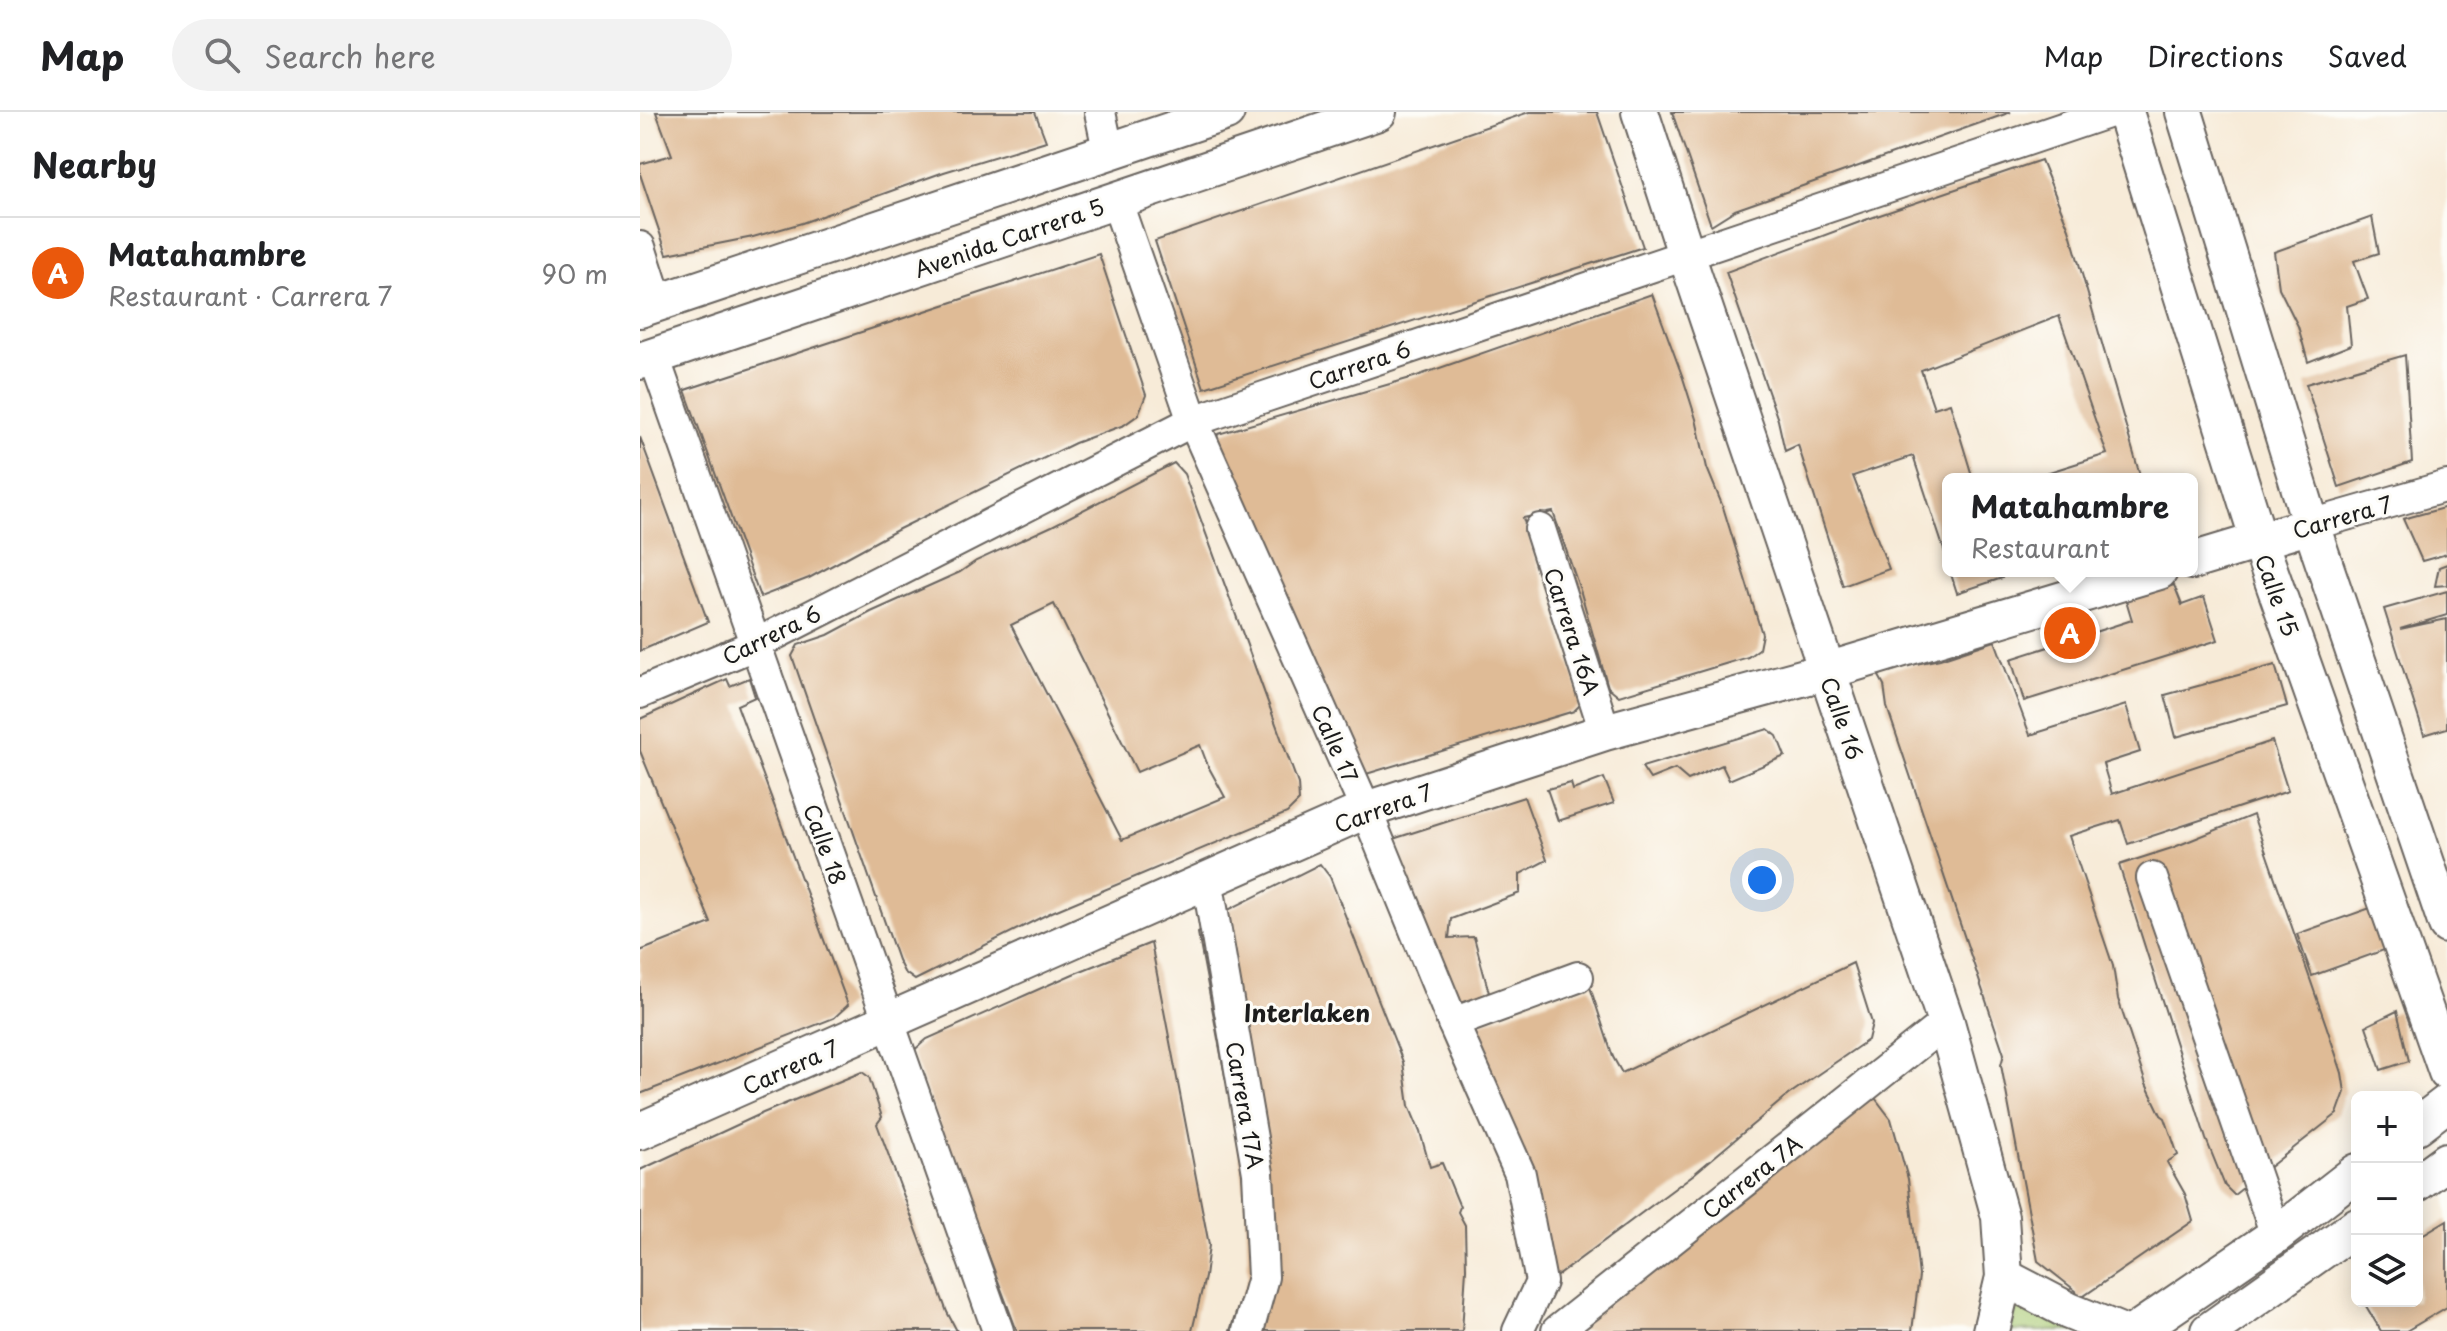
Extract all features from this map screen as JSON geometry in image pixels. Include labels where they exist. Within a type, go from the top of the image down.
[{"type":"main road","points":[[649,306],[1226,112]]},
{"type":"main road","name":"Avenida Carrera 5","points":[[647,359],[1378,112]]},
{"type":"main road","name":"Calle 16","points":[[1640,112],[1946,1022],[2000,1217],[2004,1277],[1991,1331]]},
{"type":"main road","name":"Calle 15","points":[[2125,112],[2259,541],[2447,1072]]},
{"type":"main road","points":[[2184,112],[2311,525],[2447,925]]},
{"type":"main road","name":"Carrera 7","points":[[2198,559],[2311,525]]},
{"type":"main road","name":"Carrera 7","points":[[640,1131],[1366,810],[1605,732],[1827,671],[2139,577]]},
{"type":"main road","points":[[2423,1121],[2447,1103]]},
{"type":"main road","points":[[2423,1179],[2447,1161]]},
{"type":"main road","points":[[2136,1331],[2276,1235],[2351,1177]]},
{"type":"main road","points":[[2209,1331],[2351,1230]]},
{"type":"main road","points":[[2004,1277],[2069,1311],[2118,1331]]},
{"type":"street","points":[[1100,112],[1108,150]]},
{"type":"street","name":"Carrera 6","points":[[640,693],[754,645],[1193,421],[2110,112]]},
{"type":"street","name":"Calle 17","points":[[1116,200],[1193,421],[1366,810],[1453,1023],[1520,1174],[1541,1282],[1518,1331]]},
{"type":"street","points":[[640,247],[649,306]]},
{"type":"street","name":"Calle 18","points":[[647,359],[754,645],[998,1331]]},
{"type":"street","name":"Carrera 7","points":[[2311,525],[2447,486]]},
{"type":"street","name":"Carrera 16A","points":[[1540,529],[1605,732]]},
{"type":"street","points":[[2152,878],[2276,1235]]},
{"type":"street","name":"Carrera 17A","points":[[1207,879],[1258,1173],[1263,1277],[1248,1331]]},
{"type":"street","points":[[1453,1023],[1578,977]]},
{"type":"street","name":"Carrera 7A","points":[[1557,1331],[1946,1022]]},
{"type":"green space","points":[[2018,1303],[2079,1331],[2010,1331]]},
{"type":"building","points":[[656,112],[1035,112],[1046,141],[944,172],[802,223],[753,237],[667,254],[640,174],[640,164],[672,155]]},
{"type":"building","points":[[1529,112],[1597,112],[1643,247],[1204,388],[1155,241]]},
{"type":"building","points":[[1672,112],[2011,112],[1735,210],[1711,225]]},
{"type":"building","points":[[2041,160],[2069,229],[2139,473],[2046,473],[2107,454],[2059,316],[1921,370],[1934,408],[1950,403],[1971,473],[1942,473],[1942,544],[1913,456],[1853,476],[1889,569],[1843,586],[1798,445],[1785,451],[1778,420],[1726,272]]},
{"type":"building","points":[[2372,217],[2379,253],[2354,261],[2368,299],[2347,306],[2351,345],[2308,362],[2298,326],[2279,288],[2274,252]]},
{"type":"building","points":[[1099,254],[1146,395],[1138,415],[1124,425],[1075,443],[899,529],[809,578],[760,597],[685,390]]},
{"type":"building","points":[[1652,294],[1683,378],[1707,468],[1723,507],[1762,634],[1759,649],[1748,657],[1619,696],[1608,687],[1581,593],[1553,512],[1523,518],[1582,703],[1574,711],[1353,778],[1249,520],[1236,480],[1214,449],[1218,434],[1414,377]]},
{"type":"building","points":[[2405,355],[2412,462],[2339,487],[2306,384]]},
{"type":"building","points":[[640,437],[708,622],[640,651]]},
{"type":"building","points":[[1174,463],[1184,474],[1298,784],[1299,801],[1287,813],[1052,912],[915,980],[904,972],[898,960],[792,656],[798,645],[828,635]],"holes":[[[1054,604],[1137,772],[1200,745],[1225,797],[1122,840],[1011,625]]]},
{"type":"building","points":[[2447,507],[2447,554],[2422,561],[2403,519]]},
{"type":"building","points":[[2447,564],[2447,585],[2435,586],[2439,567]]},
{"type":"building","points":[[1952,577],[2002,577],[2002,578],[1957,593]]},
{"type":"building","points":[[2174,585],[2182,605],[2204,597],[2218,640],[2024,701],[2011,659],[2132,620],[2126,600]]},
{"type":"building","points":[[2447,591],[2447,615],[2400,629],[2447,619],[2447,728],[2424,735],[2384,609]]},
{"type":"building","points":[[1995,641],[2030,735],[2126,705],[2140,752],[2103,764],[2112,794],[2272,741],[2288,791],[2128,844],[2120,820],[2069,836],[2113,966],[2118,999],[2146,1084],[2165,1118],[2178,1155],[2167,1162],[2185,1194],[2193,1221],[2078,1300],[2076,1291],[2038,1261],[2001,1065],[2004,1054],[1879,676],[1887,670],[1940,659]]},
{"type":"building","points":[[2275,665],[2287,706],[2176,737],[2165,695]]},
{"type":"building","points":[[749,678],[755,697],[737,705],[848,1005],[834,1018],[640,1094],[640,951],[711,923],[640,751],[640,719],[727,679],[730,686]]},
{"type":"building","points":[[1768,729],[1777,736],[1785,756],[1729,780],[1722,765],[1688,780],[1675,769],[1650,779],[1642,767]]},
{"type":"building","points":[[1604,778],[1614,803],[1558,821],[1547,789],[1571,783],[1573,790]]},
{"type":"building","points":[[1524,797],[1547,860],[1520,874],[1520,893],[1451,919],[1449,938],[1474,937],[1489,993],[1436,1014],[1371,846]]},
{"type":"building","points":[[2253,815],[2342,1073],[2345,1092],[2337,1114],[2234,1195],[2225,1186],[2206,1139],[2119,865],[2172,848]]},
{"type":"building","points":[[1320,864],[1330,877],[1403,1062],[1409,1106],[1430,1167],[1442,1163],[1460,1207],[1458,1212],[1465,1225],[1466,1269],[1462,1331],[1230,1331],[1248,1276],[1246,1207],[1234,1106],[1225,1076],[1198,933],[1206,921]]},
{"type":"building","points":[[2373,907],[2387,949],[2312,976],[2297,934]]},
{"type":"building","points":[[1151,943],[1209,1245],[1192,1331],[1017,1331],[912,1052],[927,1039]]},
{"type":"building","points":[[1853,963],[1872,1023],[1868,1040],[1788,1095],[1694,1174],[1526,1299],[1522,1226],[1499,1147],[1445,1035],[1590,987],[1613,1057],[1622,1073]]},
{"type":"building","points":[[2397,1011],[2409,1061],[2381,1070],[2366,1026]]},
{"type":"building","points":[[862,1072],[869,1077],[882,1117],[877,1124],[947,1312],[957,1331],[640,1331],[640,1170],[763,1113]]},
{"type":"building","points":[[1872,1094],[1891,1119],[1908,1179],[1919,1276],[1912,1331],[1573,1331]]},
{"type":"building","points":[[2447,1220],[2447,1307],[2406,1331],[2381,1331],[2367,1307],[2423,1307],[2423,1234]]},
{"type":"place","name":"Matahambre","points":[[2070,633]]},
{"type":"district","name":"Interlaken","points":[[1307,1012]]}]
